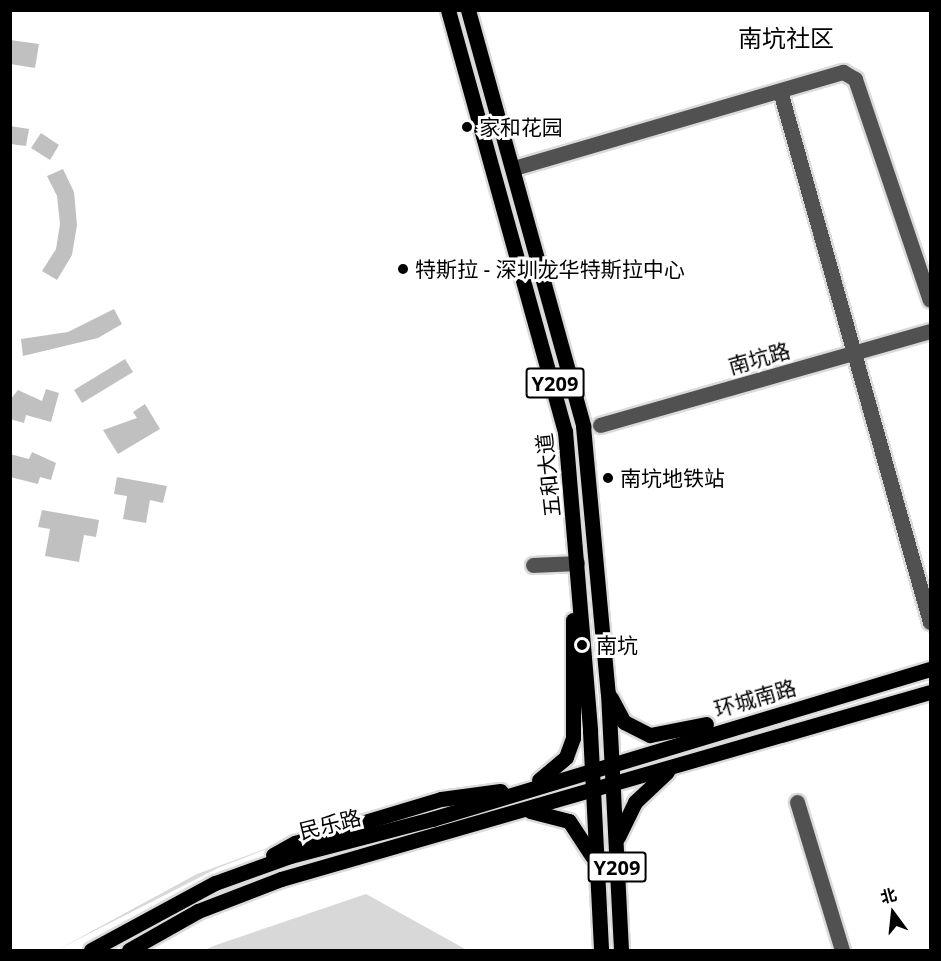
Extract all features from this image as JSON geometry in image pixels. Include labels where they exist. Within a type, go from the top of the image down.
[{"type":"main road","name":"五和大道","points":[[448,10],[558,392],[577,562],[592,768],[601,951]]},
{"type":"main road","name":"五和大道","points":[[468,10],[514,168],[583,426],[608,693],[621,951]]},
{"type":"main road","points":[[250,869],[295,843],[389,812],[441,799],[523,790],[559,765],[573,738],[577,562]]},
{"type":"main road","name":"环城南路","points":[[592,768],[930,669]]},
{"type":"main road","name":"环城南路","points":[[593,789],[930,692]]},
{"type":"main road","points":[[608,693],[624,722],[650,735],[751,721],[757,742]]},
{"type":"main road","points":[[616,849],[619,830],[635,802],[683,763]]},
{"type":"main road","name":"民乐路","points":[[91,951],[176,902],[250,869],[592,768]]},
{"type":"main road","name":"民乐路","points":[[129,951],[240,893],[593,789]]},
{"type":"main road","points":[[518,811],[549,812],[569,820],[584,836],[597,877]]},
{"type":"street","points":[[514,168],[843,72],[855,79],[930,300]]},
{"type":"street","points":[[780,91],[930,622]]},
{"type":"street","name":"南坑路","points":[[600,425],[930,331]]},
{"type":"street","points":[[533,565],[577,562]]},
{"type":"street","points":[[797,802],[842,951]]},
{"type":"shaded area","points":[[305,834],[218,868],[57,950],[197,874]]},
{"type":"shaded area","points":[[285,867],[225,891],[110,950],[210,895]]},
{"type":"shaded area","points":[[366,894],[467,950],[205,950],[216,945]]},
{"type":"building","points":[[10,40],[39,44],[35,68],[10,64]]},
{"type":"building","points":[[10,126],[29,129],[26,146],[10,144]]},
{"type":"building","points":[[41,133],[59,145],[50,160],[31,148]]},
{"type":"building","points":[[63,169],[74,192],[77,225],[72,255],[57,280],[42,271],[56,249],[60,224],[57,196],[47,176]]},
{"type":"building","points":[[114,309],[122,324],[98,338],[23,356],[21,339],[68,332]]},
{"type":"building","points":[[125,359],[133,372],[82,403],[74,390]]},
{"type":"building","points":[[46,389],[59,393],[51,422],[26,415],[24,423],[10,419],[10,400],[18,390],[42,401]]},
{"type":"building","points":[[145,404],[160,429],[118,454],[103,430],[137,418],[133,412]]},
{"type":"building","points":[[32,452],[56,463],[51,480],[40,477],[38,484],[10,477],[10,454],[29,459]]},
{"type":"building","points":[[117,477],[167,486],[163,503],[150,500],[146,523],[123,519],[127,496],[114,494]]},
{"type":"building","points":[[42,510],[99,520],[96,537],[84,535],[79,562],[45,556],[50,529],[38,527]]},
{"type":"place","name":"家和花园","points":[[467,127]]},
{"type":"place","name":"特斯拉 - 深圳龙华特斯拉中心","points":[[403,269]]},
{"type":"place","name":"南坑地铁站","points":[[608,478]]},
{"type":"place","name":"南坑","points":[[582,645]]},
{"type":"district","name":"南坑社区","points":[[786,38]]}]
